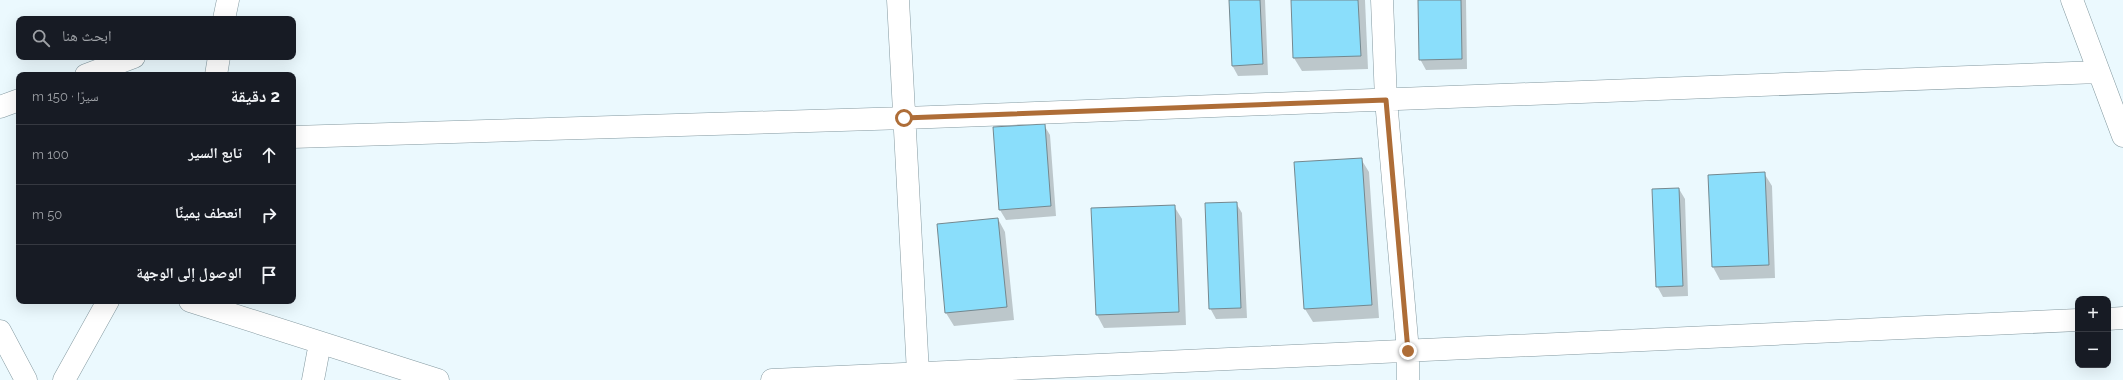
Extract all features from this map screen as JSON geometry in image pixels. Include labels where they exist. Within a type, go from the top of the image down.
[{"type":"street","points":[[225,16],[228,0]]},
{"type":"street","points":[[898,0],[918,373]]},
{"type":"street","points":[[1382,0],[1386,100],[1408,351],[1408,380]]},
{"type":"street","points":[[2072,0],[2123,136]]},
{"type":"street","points":[[94,72],[126,60]]},
{"type":"street","points":[[216,72],[218,60]]},
{"type":"street","points":[[296,137],[904,118],[2099,72]]},
{"type":"street","points":[[0,107],[16,101]]},
{"type":"street","points":[[64,380],[106,304]]},
{"type":"street","points":[[199,304],[438,380]]},
{"type":"street","points":[[2111,319],[2123,318]]},
{"type":"street","points":[[772,380],[2075,320]]},
{"type":"street","points":[[0,331],[26,380]]},
{"type":"street","points":[[313,380],[320,343]]},
{"type":"building","points":[[1229,0],[1260,0],[1263,64],[1232,66]]},
{"type":"building","points":[[1291,0],[1358,0],[1361,56],[1293,58]]},
{"type":"building","points":[[1418,0],[1461,0],[1462,59],[1419,60]]},
{"type":"building","points":[[1045,124],[1051,206],[999,210],[993,127]]},
{"type":"building","points":[[1362,158],[1372,305],[1304,309],[1294,162]]},
{"type":"building","points":[[1765,172],[1769,265],[1712,267],[1708,175]]},
{"type":"building","points":[[1679,188],[1683,286],[1656,287],[1652,189]]},
{"type":"building","points":[[1237,202],[1241,308],[1209,309],[1205,203]]},
{"type":"building","points":[[1175,205],[1179,312],[1096,315],[1091,208]]},
{"type":"building","points":[[998,218],[1007,307],[945,313],[937,224]]},
{"type":"route","points":[[904,118],[1386,100],[1408,351]]}]
